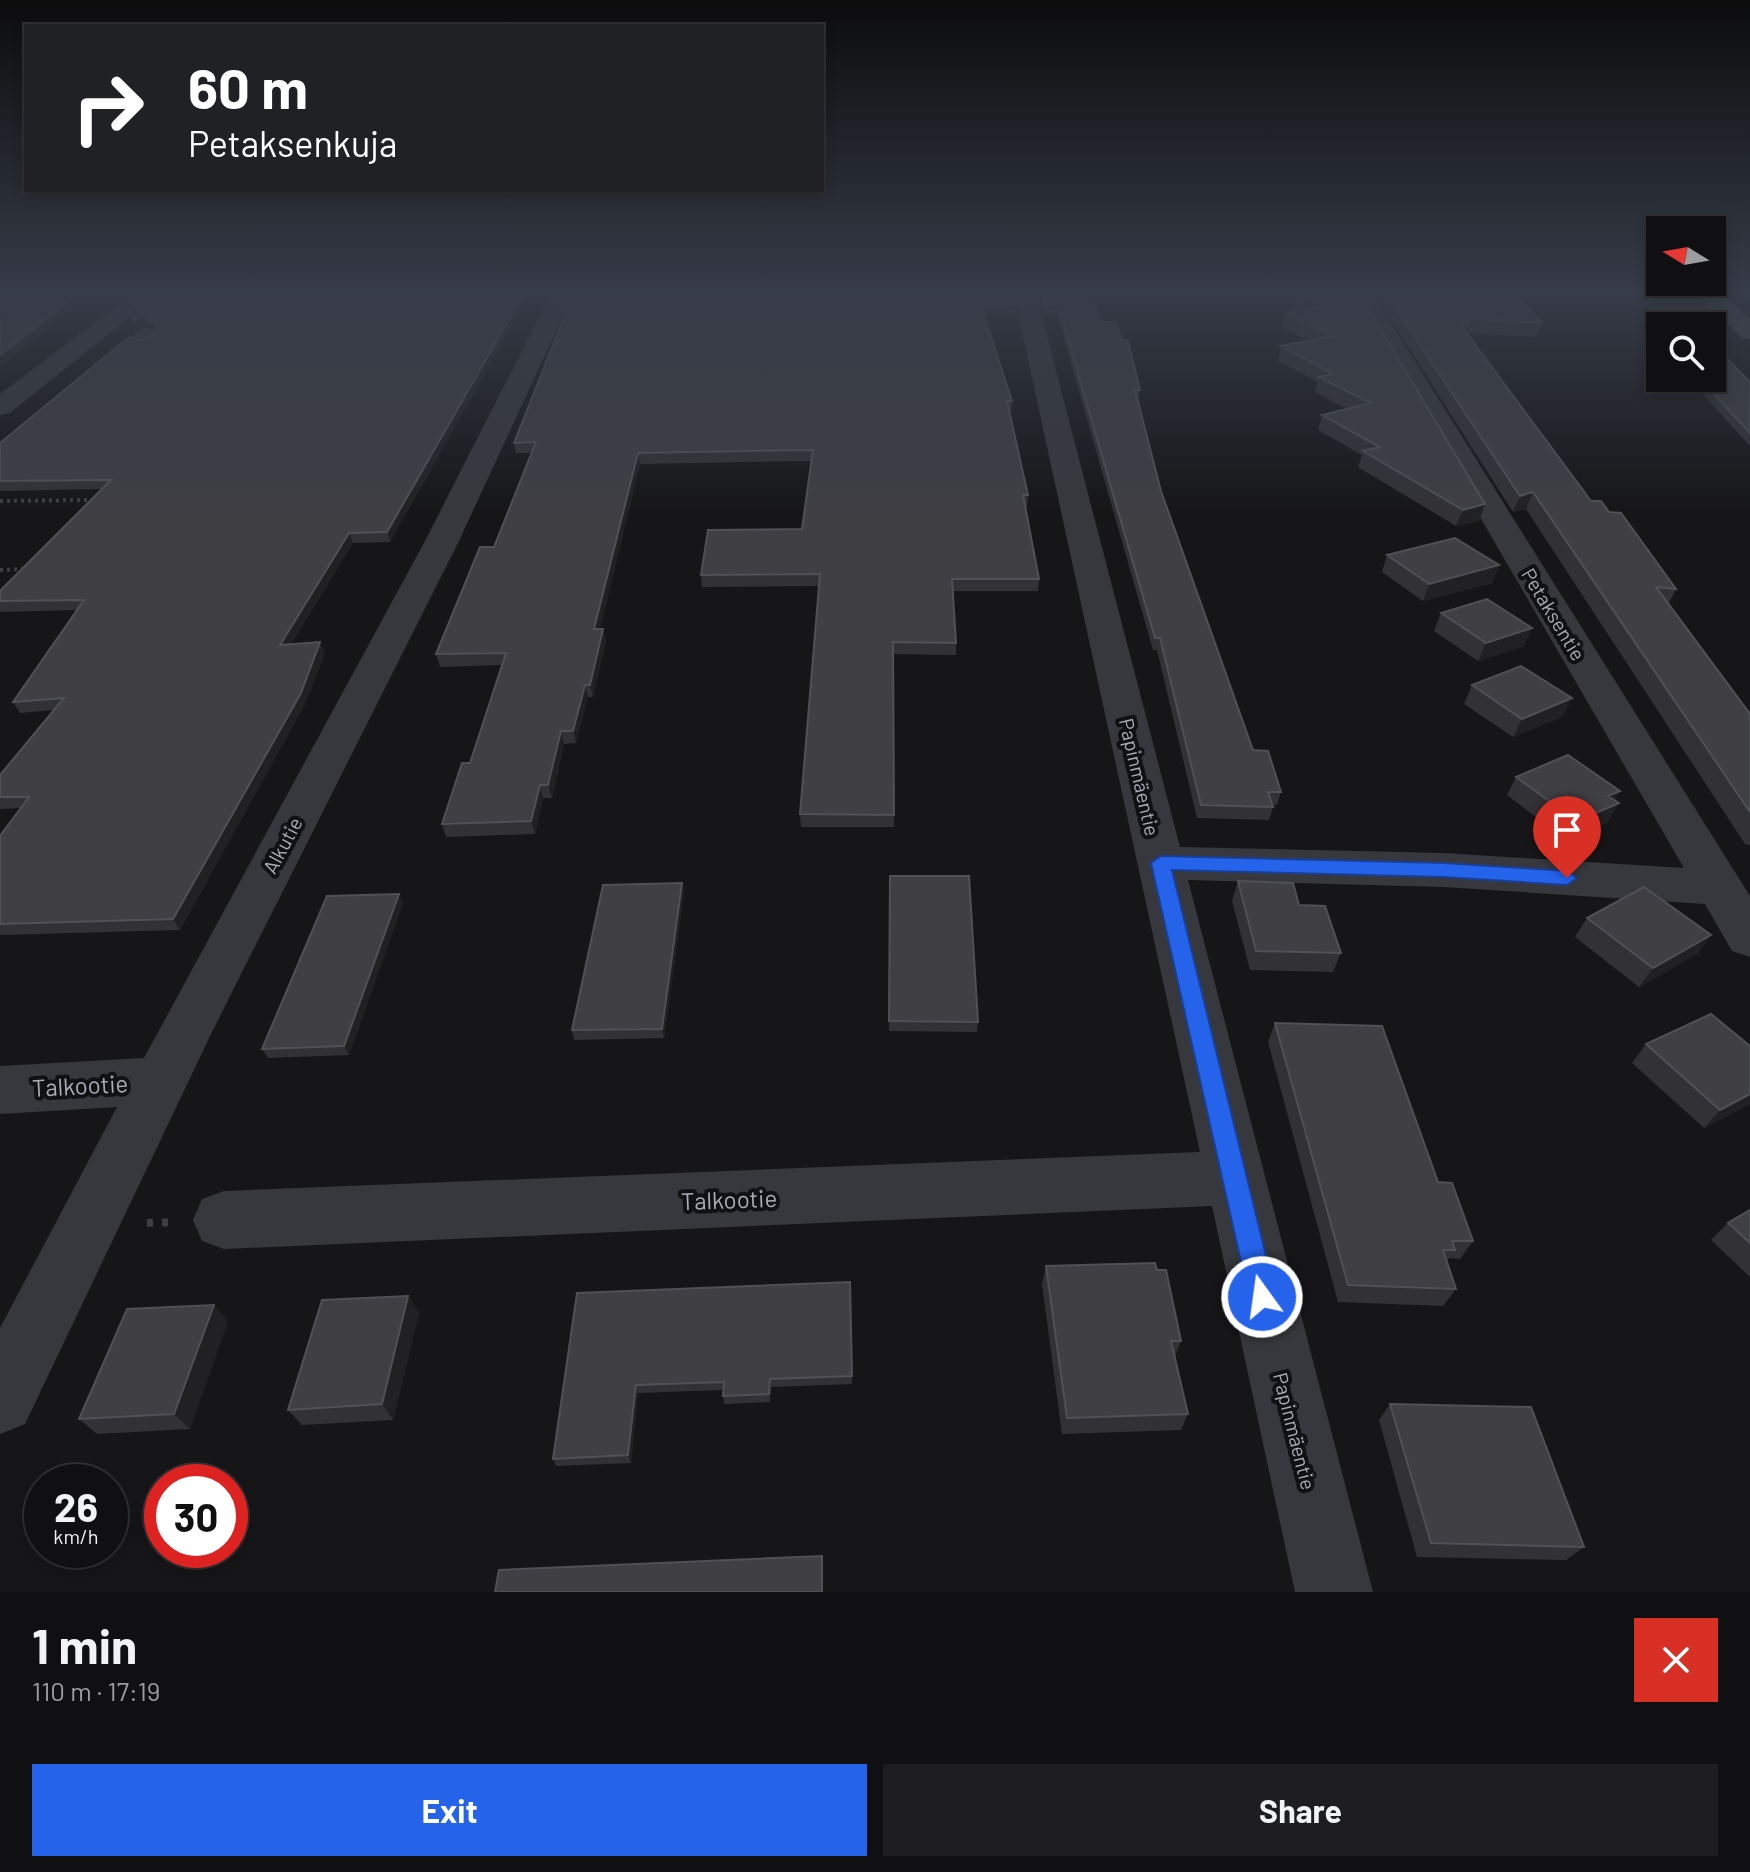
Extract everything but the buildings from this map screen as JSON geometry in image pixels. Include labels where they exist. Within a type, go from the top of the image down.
[{"type":"street","points":[[0,407],[55,364]]},
{"type":"street","name":"Alkutie","points":[[0,1399],[160,1081],[442,541],[528,364]]},
{"type":"street","name":"Papinmäentie","points":[[1042,364],[1334,1592]]},
{"type":"street","name":"Petaksentie","points":[[1404,364],[1750,938]]},
{"type":"street","points":[[1161,863],[1444,870],[1720,888]]},
{"type":"street","name":"Talkootie","points":[[0,1090],[160,1081]]},
{"type":"street","name":"Talkootie","points":[[224,1220],[1234,1178]]},
{"type":"path","points":[[84,510],[91,500]]},
{"type":"path","points":[[0,501],[106,500]]},
{"type":"path","points":[[0,570],[31,569]]},
{"type":"path","points":[[86,1225],[224,1220]]},
{"type":"route","points":[[1262,1297],[1161,863],[1444,870],[1567,878]]}]
